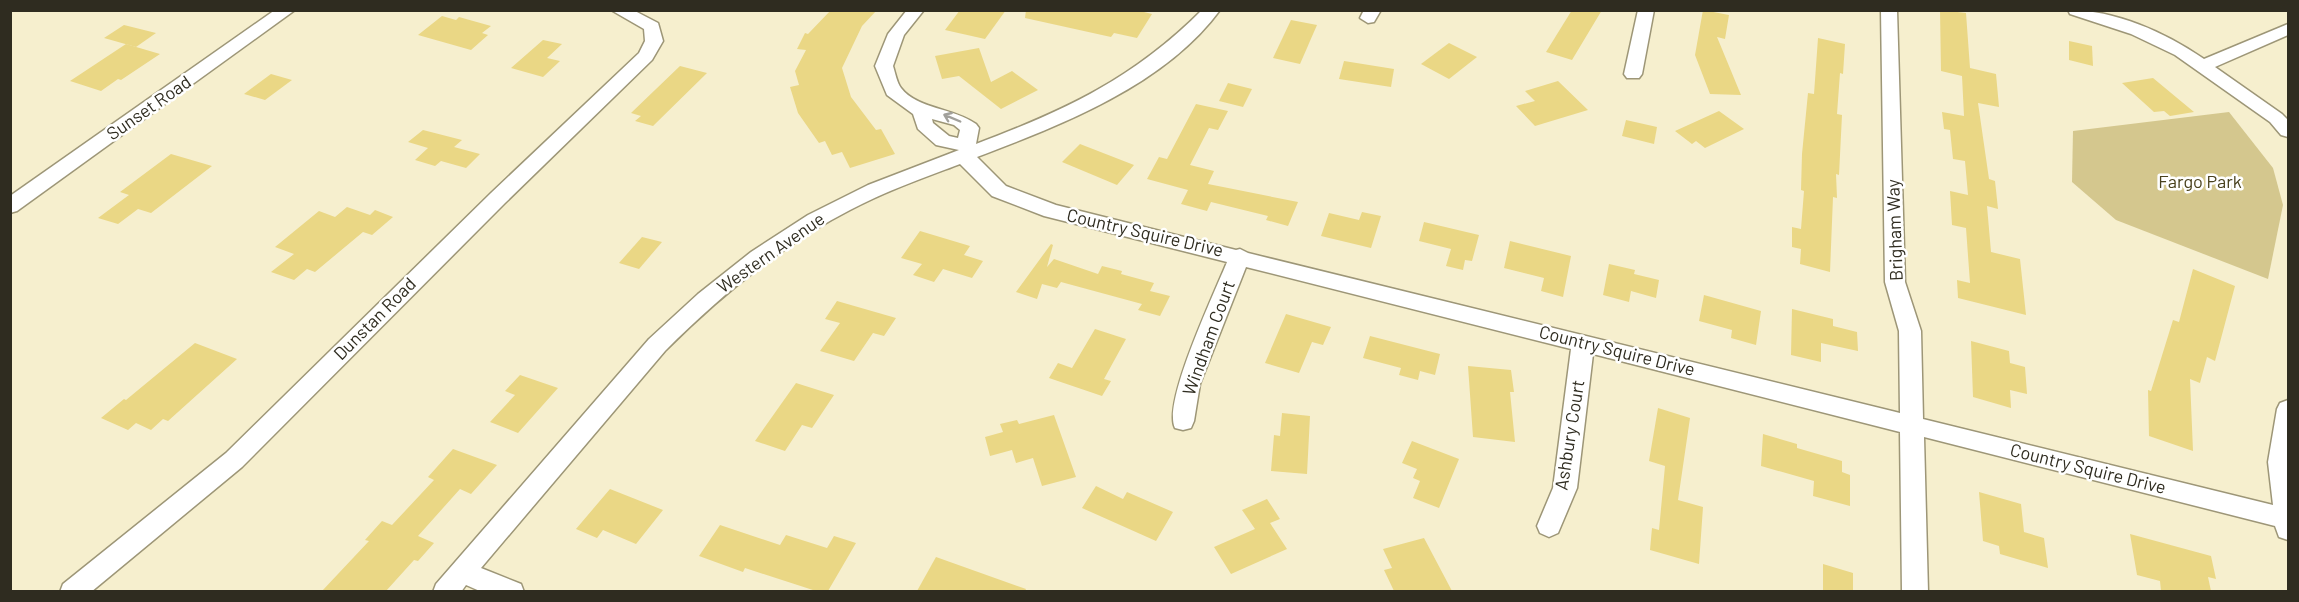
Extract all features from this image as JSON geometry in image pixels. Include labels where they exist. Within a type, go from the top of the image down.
[{"type":"street","name":"Sunset Road","points":[[10,206],[287,10]]},
{"type":"street","name":"Dunstan Road","points":[[72,591],[242,452],[645,56],[654,42],[652,27],[619,10]]},
{"type":"street","points":[[916,10],[896,34],[884,66],[893,91],[922,112]]},
{"type":"street","name":"Western Avenue","points":[[445,591],[657,345],[690,311],[757,259],[809,223],[873,191],[1046,125],[1114,90],[1162,60],[1198,27],[1212,10]]},
{"type":"street","points":[[1633,74],[1646,10]]},
{"type":"street","name":"Brigham Way","points":[[1889,10],[1895,282],[1910,331],[1915,591]]},
{"type":"street","points":[[2076,10],[2137,30],[2181,51],[2204,65],[2276,118],[2289,131]]},
{"type":"street","points":[[2204,65],[2289,29]]},
{"type":"street","name":"Country Squire Drive","points":[[963,155],[999,191],[1051,211],[1912,424],[2287,524]]},
{"type":"street","name":"Windham Court","points":[[1183,421],[1189,384],[1240,256]]},
{"type":"street","name":"Ashbury Court","points":[[1549,526],[1565,488],[1583,343]]},
{"type":"street","points":[[2287,524],[2280,462],[2289,409]]},
{"type":"street","points":[[462,572],[512,591]]},
{"type":"green space","name":"Fargo Park","points":[[2229,112],[2273,168],[2283,205],[2268,279],[2116,220],[2072,182],[2073,131]]},
{"type":"building","points":[[831,10],[877,10],[862,26],[842,68],[851,97],[876,130],[881,129],[895,154],[850,168],[842,152],[832,155],[825,141],[819,143],[798,113],[790,87],[799,85],[795,71],[806,50],[797,49],[805,33],[808,34]]},
{"type":"building","points":[[960,10],[1006,10],[985,39],[945,30]]},
{"type":"building","points":[[1026,10],[1136,10],[1152,14],[1137,38],[1114,33],[1111,37],[1025,18]]},
{"type":"building","points":[[1572,10],[1602,10],[1572,60],[1546,52]]},
{"type":"building","points":[[1703,10],[1729,15],[1725,39],[1717,37],[1741,95],[1710,94],[1695,55]]},
{"type":"building","points":[[1940,10],[1966,13],[1970,68],[1996,74],[1999,107],[1978,103],[1989,179],[1995,181],[1998,209],[1987,206],[1991,252],[2020,259],[2026,315],[1958,298],[1957,280],[1970,283],[1966,228],[1952,225],[1950,191],[1968,195],[1965,161],[1953,159],[1950,130],[1944,129],[1942,112],[1964,116],[1962,76],[1941,71]]},
{"type":"building","points":[[442,16],[456,20],[459,17],[491,26],[482,33],[488,35],[471,50],[418,35]]},
{"type":"building","points":[[1291,20],[1317,25],[1300,64],[1273,58]]},
{"type":"building","points":[[124,25],[156,33],[136,47],[104,38]]},
{"type":"building","points":[[1818,38],[1845,44],[1837,114],[1842,115],[1839,175],[1836,174],[1837,198],[1833,197],[1830,272],[1800,264],[1801,249],[1792,247],[1792,227],[1801,229],[1804,191],[1801,190],[1802,154],[1808,93],[1814,94]]},
{"type":"building","points":[[543,40],[562,44],[547,58],[560,61],[543,77],[511,68]]},
{"type":"building","points":[[2069,41],[2092,46],[2093,66],[2069,60]]},
{"type":"building","points":[[1449,43],[1477,57],[1449,79],[1421,64]]},
{"type":"building","points":[[126,44],[160,54],[101,91],[70,81]]},
{"type":"building","points":[[979,48],[991,82],[1012,71],[1038,90],[1001,109],[959,76],[942,79],[935,56]]},
{"type":"building","points":[[1344,61],[1394,69],[1391,87],[1339,79]]},
{"type":"building","points":[[680,66],[707,73],[653,126],[635,121],[641,116],[631,113]]},
{"type":"building","points":[[271,74],[292,80],[265,100],[244,94]]},
{"type":"building","points":[[2153,78],[2194,112],[2170,116],[2164,111],[2154,112],[2122,83]]},
{"type":"building","points":[[1558,81],[1588,110],[1535,126],[1516,106],[1535,101],[1525,91]]},
{"type":"building","points":[[1228,83],[1252,89],[1243,107],[1219,101]]},
{"type":"building","points":[[1196,104],[1228,111],[1218,130],[1209,128],[1190,165],[1214,171],[1208,184],[1298,202],[1288,226],[1266,220],[1268,216],[1211,202],[1207,211],[1181,204],[1188,190],[1147,179],[1159,157],[1167,159]]},
{"type":"building","points":[[1719,111],[1744,129],[1705,148],[1696,141],[1692,144],[1675,131]]},
{"type":"building","points":[[1626,120],[1657,127],[1654,144],[1622,136]]},
{"type":"building","points":[[423,130],[462,140],[454,147],[480,154],[466,168],[441,161],[435,166],[415,160],[428,148],[408,142]]},
{"type":"building","points":[[1080,144],[1134,165],[1117,185],[1062,162]]},
{"type":"building","points":[[171,154],[212,166],[151,213],[138,209],[118,224],[98,218],[129,195],[120,192]]},
{"type":"building","points":[[347,207],[370,215],[375,210],[393,217],[372,235],[363,232],[315,272],[307,269],[294,280],[271,272],[294,254],[275,247],[319,211],[335,217]]},
{"type":"building","points":[[1362,212],[1381,216],[1371,248],[1321,236],[1329,213],[1359,220]]},
{"type":"building","points":[[1424,222],[1479,235],[1472,261],[1465,260],[1463,270],[1446,266],[1451,249],[1419,241]]},
{"type":"building","points":[[920,231],[970,246],[964,255],[983,261],[972,278],[943,269],[934,282],[913,275],[922,264],[901,258]]},
{"type":"building","points":[[642,237],[662,242],[639,269],[619,263]]},
{"type":"building","points":[[1510,241],[1571,256],[1563,297],[1541,291],[1544,278],[1504,268]]},
{"type":"building","points":[[1051,244],[1053,245],[1047,267],[1054,259],[1098,274],[1102,266],[1154,283],[1150,291],[1170,296],[1160,316],[1138,310],[1142,304],[1061,282],[1057,288],[1042,284],[1037,299],[1016,292]]},
{"type":"building","points":[[1609,264],[1635,270],[1634,274],[1659,280],[1656,298],[1631,291],[1629,302],[1603,295]]},
{"type":"building","points":[[2193,269],[2235,286],[2215,361],[2207,357],[2200,383],[2190,379],[2193,451],[2149,436],[2148,390],[2151,391],[2173,320],[2179,322]]},
{"type":"building","points":[[1704,295],[1761,311],[1756,345],[1731,338],[1732,330],[1699,321]]},
{"type":"building","points":[[837,301],[896,318],[884,336],[873,333],[854,361],[820,351],[840,323],[825,319]]},
{"type":"building","points":[[1792,309],[1833,319],[1833,326],[1857,332],[1858,351],[1821,343],[1821,362],[1791,355]]},
{"type":"building","points":[[1286,314],[1331,327],[1323,345],[1312,342],[1299,373],[1265,363]]},
{"type":"building","points":[[1095,329],[1126,339],[1104,379],[1111,381],[1102,396],[1049,378],[1058,363],[1072,368]]},
{"type":"building","points":[[1370,336],[1440,354],[1435,375],[1420,371],[1418,380],[1399,375],[1401,368],[1363,358]]},
{"type":"building","points":[[1971,341],[2009,351],[2010,363],[2025,367],[2027,394],[2010,390],[2011,408],[1973,397]]},
{"type":"building","points":[[195,343],[237,359],[168,421],[163,419],[151,430],[136,423],[128,430],[101,418],[124,399],[126,400]]},
{"type":"building","points":[[1468,366],[1511,370],[1514,392],[1510,392],[1515,442],[1473,437]]},
{"type":"building","points":[[520,375],[558,388],[518,433],[490,422],[515,395],[505,391]]},
{"type":"building","points":[[796,383],[834,395],[812,428],[802,425],[785,451],[755,441]]},
{"type":"building","points":[[1658,408],[1690,418],[1678,500],[1703,507],[1699,564],[1650,550],[1652,528],[1659,530],[1665,466],[1649,461]]},
{"type":"building","points":[[1282,413],[1310,416],[1307,474],[1271,471],[1274,435],[1280,436]]},
{"type":"building","points":[[1054,415],[1076,477],[1042,486],[1033,458],[1016,463],[1012,450],[990,456],[985,437],[1003,432],[1000,424],[1017,420],[1019,424]]},
{"type":"building","points":[[1763,434],[1797,444],[1797,448],[1842,461],[1842,472],[1850,475],[1850,506],[1813,496],[1814,481],[1761,466]]},
{"type":"building","points":[[1412,441],[1459,459],[1439,508],[1413,498],[1420,481],[1413,478],[1417,469],[1402,463]]},
{"type":"building","points":[[453,449],[497,465],[471,494],[460,489],[418,536],[434,543],[418,561],[414,560],[386,591],[322,591],[369,541],[365,540],[382,521],[392,525],[434,480],[428,477]]},
{"type":"building","points":[[1096,486],[1123,499],[1127,492],[1173,512],[1156,541],[1082,508]]},
{"type":"building","points":[[610,489],[663,510],[636,544],[603,530],[597,538],[576,529]]},
{"type":"building","points":[[1979,492],[2021,504],[2024,532],[2044,538],[2048,568],[2000,554],[1999,546],[1983,541]]},
{"type":"building","points":[[1267,499],[1280,519],[1270,523],[1287,549],[1231,574],[1214,547],[1255,529],[1242,510]]},
{"type":"building","points":[[720,525],[780,545],[786,535],[827,548],[834,536],[856,543],[828,591],[816,591],[745,568],[743,572],[699,556]]},
{"type":"building","points":[[2130,534],[2211,556],[2216,579],[2208,577],[2211,591],[2161,591],[2160,581],[2137,575]]},
{"type":"building","points":[[1424,538],[1452,591],[1394,591],[1384,570],[1392,568],[1383,549]]},
{"type":"building","points":[[936,557],[1026,589],[1025,591],[917,591]]},
{"type":"building","points":[[1823,564],[1853,573],[1853,591],[1823,591]]}]
